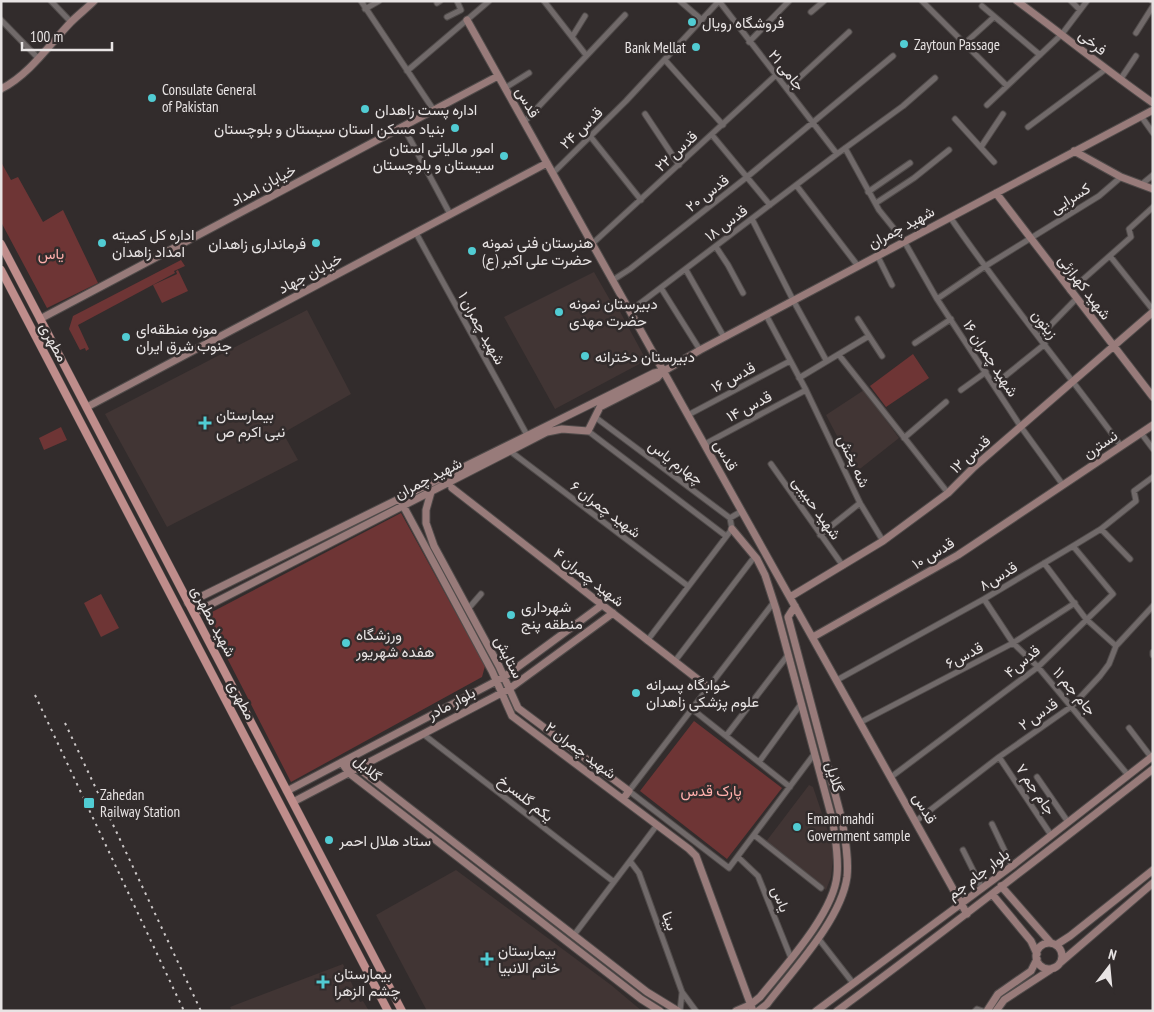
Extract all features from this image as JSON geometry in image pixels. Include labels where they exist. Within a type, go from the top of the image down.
[{"type":"main road","name":"شهید مطهری","points":[[1,244],[402,1011]]},
{"type":"main road","name":"مطهری","points":[[1,270],[388,1011]]},
{"type":"main road","points":[[28,321],[39,317]]},
{"type":"main road","points":[[279,802],[287,791]]},
{"type":"main road","points":[[279,802],[293,802]]},
{"type":"street","points":[[51,1],[71,22]]},
{"type":"street","points":[[1,89],[8,86],[39,59],[71,22],[94,1]]},
{"type":"street","points":[[360,1],[434,110]]},
{"type":"street","points":[[365,9],[379,1]]},
{"type":"street","points":[[447,17],[460,10],[457,1]]},
{"type":"street","points":[[407,71],[489,1]]},
{"type":"street","points":[[544,1],[586,55]]},
{"type":"street","points":[[680,1],[702,20]]},
{"type":"street","name":"قدس ۲۴","points":[[553,173],[626,101],[719,1]]},
{"type":"street","name":"جامی ۲۱","points":[[719,1],[837,154]]},
{"type":"street","points":[[749,42],[789,1]]},
{"type":"street","points":[[811,12],[824,1]]},
{"type":"street","points":[[922,1],[1007,86]]},
{"type":"street","name":"فرخی","points":[[1017,1],[1120,80],[1153,102]]},
{"type":"street","points":[[1070,1],[1080,10]]},
{"type":"street","points":[[987,105],[1062,34],[1087,1]]},
{"type":"street","points":[[982,6],[1040,55]]},
{"type":"street","points":[[1136,33],[1153,6]]},
{"type":"street","points":[[524,122],[625,15]]},
{"type":"street","points":[[572,37],[585,16]]},
{"type":"street","points":[[964,44],[994,18]]},
{"type":"street","points":[[1,20],[39,59]]},
{"type":"street","name":"قدس","points":[[467,20],[967,914]]},
{"type":"street","points":[[787,89],[848,32]]},
{"type":"street","name":"قدس ۲۰","points":[[613,280],[630,269],[747,177],[893,56]]},
{"type":"street","points":[[1120,80],[1136,56]]},
{"type":"street","points":[[665,60],[723,125]]},
{"type":"street","points":[[1028,127],[1106,69]]},
{"type":"street","points":[[505,88],[529,73]]},
{"type":"street","name":"قدس ۲۲","points":[[592,244],[776,75]]},
{"type":"street","name":"خیابان امداد","points":[[39,317],[498,76]]},
{"type":"street","name":"قدس ۱۸","points":[[630,311],[844,148],[903,106],[935,78]]},
{"type":"street","name":"شهید چمران","points":[[194,614],[547,432],[562,429],[588,431],[600,407],[657,378],[664,371],[700,350],[1153,110]]},
{"type":"street","points":[[645,114],[679,166]]},
{"type":"street","points":[[981,147],[1003,114]]},
{"type":"street","points":[[1141,116],[1153,133]]},
{"type":"street","points":[[956,119],[994,162]]},
{"type":"street","points":[[403,126],[450,214]]},
{"type":"street","points":[[712,135],[770,205]]},
{"type":"street","points":[[590,136],[641,200]]},
{"type":"street","name":"شهید چمران ۱۶","points":[[844,148],[868,192],[904,242],[951,319],[1062,485]]},
{"type":"street","points":[[876,203],[914,178],[949,150]]},
{"type":"street","points":[[1074,151],[1121,177],[1153,189]]},
{"type":"street","points":[[868,192],[910,162]]},
{"type":"street","name":"خیابان جهاد","points":[[86,407],[547,163]]},
{"type":"street","points":[[1142,184],[1153,175]]},
{"type":"street","name":"کسرایی","points":[[938,299],[984,267],[1099,196],[1121,177]]},
{"type":"street","points":[[796,185],[858,266]]},
{"type":"street","name":"شهید کهرازئی","points":[[996,193],[1153,397]]},
{"type":"street","points":[[1070,291],[1131,237],[1129,229],[1153,207]]},
{"type":"street","name":"زیتون","points":[[950,217],[984,267],[1074,381],[1121,446]]},
{"type":"street","points":[[752,219],[826,360]]},
{"type":"street","name":"شهید چمران ۱","points":[[416,233],[527,435]]},
{"type":"street","points":[[716,247],[743,293]]},
{"type":"street","points":[[878,256],[892,285]]},
{"type":"street","points":[[1110,256],[1153,311]]},
{"type":"street","points":[[686,270],[724,337]]},
{"type":"street","points":[[661,288],[700,350]]},
{"type":"street","points":[[1039,337],[1076,299]]},
{"type":"street","name":"قدس ۱۲","points":[[790,597],[883,542],[948,493],[974,467],[1114,348],[1153,311]]},
{"type":"street","name":"شه بخش","points":[[766,315],[806,390],[860,504],[883,542]]},
{"type":"street","points":[[858,319],[882,356]]},
{"type":"street","points":[[915,343],[951,319]]},
{"type":"street","points":[[799,378],[826,360],[839,355],[869,336]]},
{"type":"street","points":[[994,385],[1045,344]]},
{"type":"street","points":[[839,355],[948,493]]},
{"type":"street","name":"قدس ۱۶","points":[[688,415],[790,361]]},
{"type":"street","name":"شهید چمران","points":[[188,603],[654,373],[664,371]]},
{"type":"street","points":[[961,390],[986,372]]},
{"type":"street","name":"قدس ۱۴","points":[[705,444],[806,390]]},
{"type":"street","points":[[904,438],[946,402]]},
{"type":"street","name":"چهارم یاس","points":[[595,417],[730,518]]},
{"type":"street","name":"نسترن","points":[[1062,485],[1153,425]]},
{"type":"street","points":[[588,431],[726,536]]},
{"type":"street","points":[[1141,433],[1153,449]]},
{"type":"street","name":"شهید چمران ۶","points":[[510,451],[688,586]]},
{"type":"street","name":"شهید حبیبی","points":[[772,464],[842,566]]},
{"type":"street","name":"قدس۸","points":[[837,680],[984,599],[1101,530],[1136,501],[1134,492],[1153,477]]},
{"type":"street","name":"قدس ۱۰","points":[[813,637],[958,555],[1062,485]]},
{"type":"street","name":"شهید چمران ۴","points":[[452,488],[709,688]]},
{"type":"street","name":"ستایش","points":[[430,492],[426,510],[426,524],[434,546],[504,677],[518,708],[629,791]]},
{"type":"street","name":"شهید چمران ۲","points":[[399,498],[402,507],[496,680],[512,716],[696,856],[751,1008]]},
{"type":"street","points":[[820,535],[860,504]]},
{"type":"street","points":[[647,641],[732,529],[730,518],[742,511]]},
{"type":"street","name":"گلایل","points":[[732,529],[755,556],[765,575],[774,602],[833,822],[838,876],[832,896],[816,925],[751,1008],[736,1011]]},
{"type":"street","points":[[1101,530],[1130,559]]},
{"type":"street","name":"قدس۴","points":[[892,777],[1038,667],[1086,618],[1113,594],[1073,546]]},
{"type":"street","points":[[675,661],[755,556]]},
{"type":"street","points":[[1044,563],[1086,618],[1116,646]]},
{"type":"street","points":[[468,609],[481,594]]},
{"type":"street","name":"جام جم ۱۱","points":[[984,599],[1013,643],[1038,667],[1072,706],[1128,775]]},
{"type":"street","points":[[623,799],[774,602]]},
{"type":"street","name":"قدس۶","points":[[861,722],[1013,643],[1075,603]]},
{"type":"street","name":"بلوار مادر","points":[[287,791],[504,677],[602,605]]},
{"type":"street","name":"گلایل","points":[[758,1011],[767,1004],[818,938],[840,903],[847,878],[842,820],[788,617],[795,606]]},
{"type":"street","name":"قدس ۲","points":[[916,821],[999,757],[1072,706],[1109,664],[1116,646],[1153,606]]},
{"type":"street","name":"بلوار مادر","points":[[293,802],[509,689],[613,613]]},
{"type":"street","points":[[726,736],[788,655]]},
{"type":"street","points":[[759,762],[801,704]]},
{"type":"street","points":[[692,710],[790,787]]},
{"type":"street","points":[[412,725],[423,734]]},
{"type":"street","points":[[1129,728],[1152,756]]},
{"type":"street","name":"یکم گلسرخ","points":[[423,734],[614,882]]},
{"type":"street","points":[[629,791],[729,868],[814,754]]},
{"type":"street","name":"بلوار جام جم","points":[[816,1011],[1012,866],[1152,756]]},
{"type":"street","name":"جام جم ۷","points":[[999,757],[1051,834]]},
{"type":"street","name":"گلایل","points":[[342,762],[358,768],[647,992],[679,1011]]},
{"type":"street","name":"گلایل","points":[[342,762],[349,773],[641,1000],[660,1011]]},
{"type":"street","name":"بلوار جام جم","points":[[837,1011],[967,914],[1153,769]]},
{"type":"street","points":[[1037,777],[1068,822]]},
{"type":"street","points":[[1095,801],[1102,809]]},
{"type":"street","points":[[992,824],[1012,866]]},
{"type":"street","points":[[574,935],[657,825]]},
{"type":"street","points":[[754,836],[821,888]]},
{"type":"street","points":[[963,850],[982,888]]},
{"type":"street","name":"یاس","points":[[738,857],[758,876],[791,958]]},
{"type":"street","name":"بینا","points":[[630,861],[639,873],[682,992]]},
{"type":"street","points":[[987,1011],[998,994],[1031,970],[1040,947],[1053,944],[1070,936],[1153,870]]},
{"type":"street","points":[[1140,880],[1147,889]]},
{"type":"street","points":[[996,1011],[1004,1000],[1053,968],[1153,883]]},
{"type":"street","points":[[1001,886],[1062,954],[1060,962]]},
{"type":"street","points":[[992,894],[1031,940],[1042,966],[1053,968]]},
{"type":"street","points":[[1094,918],[1101,927]]},
{"type":"street","points":[[818,938],[853,983]]},
{"type":"street","points":[[679,1011],[682,992]]},
{"type":"street","points":[[682,992],[696,1011]]},
{"type":"street","points":[[975,1011],[977,1009],[983,1011]]},
{"type":"shaded area","name":"دبیرستان دخترانه","points":[[594,272],[614,307],[617,306],[645,358],[643,362],[555,409],[504,317]]},
{"type":"shaded area","name":"بیمارستان نبی اکرم ص","points":[[307,310],[351,394],[283,433],[298,460],[167,527],[105,414]]},
{"type":"shaded area","points":[[864,390],[899,438],[856,472],[826,415]]},
{"type":"shaded area","points":[[809,785],[813,787],[834,849],[831,877],[826,890],[765,843]]},
{"type":"shaded area","name":"بیمارستان خاتم الانبیا","points":[[456,870],[611,985],[642,1011],[427,1011],[376,915]]},
{"type":"shaded area","name":"بیمارستان چشم الزهرا","points":[[343,964],[360,1002],[363,1001],[369,1011],[232,1011],[230,1007]]},
{"type":"green space","name":"یاس","points":[[1,162],[11,180],[18,177],[43,222],[63,210],[98,283],[47,308],[1,222]]},
{"type":"green space","points":[[181,260],[185,266],[174,271],[175,273],[78,325],[89,349],[86,351],[85,348],[80,350],[69,329],[73,316]]},
{"type":"green space","points":[[178,270],[188,291],[162,303],[153,285],[177,274],[176,271]]},
{"type":"green space","points":[[913,354],[929,378],[886,407],[870,386]]},
{"type":"green space","points":[[61,427],[67,440],[44,450],[39,438]]},
{"type":"green space","name":"ورزشگاه هفده شهریور","points":[[401,513],[485,666],[482,677],[291,782],[208,621],[212,612]]},
{"type":"green space","points":[[101,594],[119,628],[101,637],[84,603]]},
{"type":"green space","name":"پارک قدس","points":[[694,721],[782,788],[727,859],[640,791]]},
{"type":"railway","points":[[35,695],[184,1011]]},
{"type":"railway","points":[[65,723],[201,1011]]},
{"type":"place","name":"فروشگاه رویال","points":[[692,22]]},
{"type":"place","name":"Zaytoun Passage","points":[[904,44]]},
{"type":"place","name":"Bank Mellat","points":[[696,47]]},
{"type":"place","name":"Consulate General of Pakistan","points":[[152,98]]},
{"type":"place","name":"اداره پست زاهدان","points":[[365,109]]},
{"type":"place","name":"بنیاد مسکن استان سیستان و بلوچستان","points":[[455,128]]},
{"type":"place","name":"امور مالیاتی استان سیستان و بلوچستان","points":[[504,156]]},
{"type":"place","name":"اداره کل کمیته امداد زاهدان","points":[[102,243]]},
{"type":"place","name":"فرمانداری زاهدان","points":[[316,243]]},
{"type":"place","name":"هنرستان فنی نمونه حضرت علی اکبر (ع)","points":[[472,251]]},
{"type":"place","name":"دبیرستان نمونه حضرت مهدی","points":[[559,312]]},
{"type":"place","name":"موزه منطقه‌ای جنوب شرق ایران","points":[[126,337]]},
{"type":"place","name":"دبیرستان دخترانه","points":[[585,356]]},
{"type":"place","name":"بیمارستان نبی اکرم ص","points":[[205,423]]},
{"type":"place","name":"شهرداری منطقه پنج","points":[[511,615]]},
{"type":"place","name":"ورزشگاه هفده شهریور","points":[[346,643]]},
{"type":"place","name":"خوابگاه پسرانه علوم پزشکی زاهدان","points":[[636,693]]},
{"type":"place","name":"Zahedan Railway Station","points":[[89,803]]},
{"type":"place","name":"Emam mahdi Government sample","points":[[797,827]]},
{"type":"place","name":"ستاد هلال احمر","points":[[329,840]]},
{"type":"place","name":"بیمارستان خاتم الانبیا","points":[[487,959]]},
{"type":"place","name":"بیمارستان چشم الزهرا","points":[[323,982]]}]
